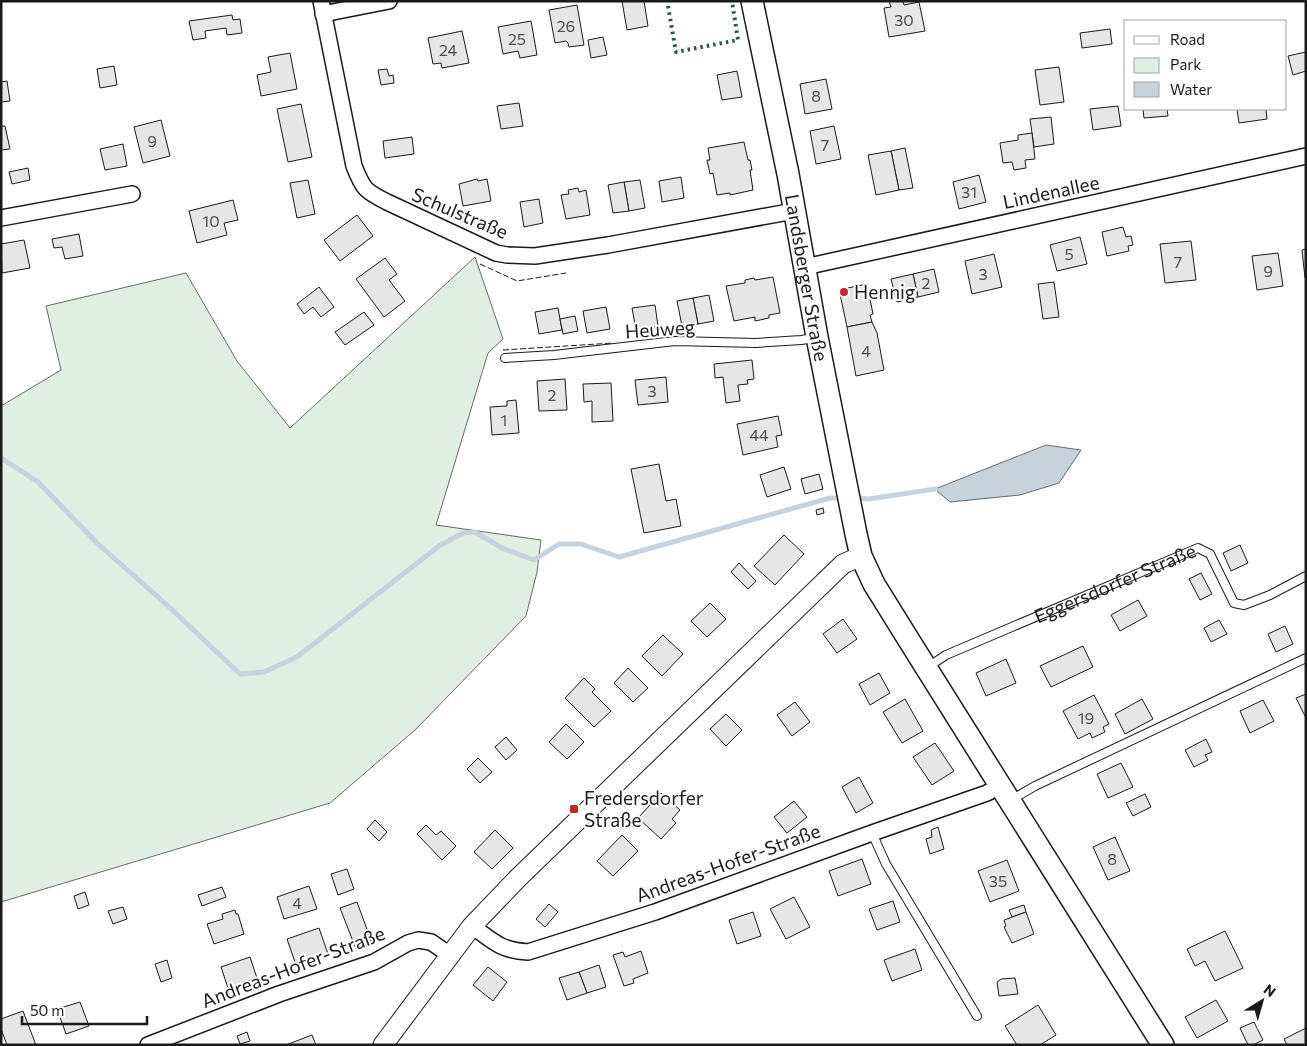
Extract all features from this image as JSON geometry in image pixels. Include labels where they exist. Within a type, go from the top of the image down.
[{"type":"main road","name":"Landsberger Straße","points":[[752,1],[805,267],[848,498],[861,556]]},
{"type":"main road","points":[[861,556],[874,584],[1163,1045]]},
{"type":"street","points":[[322,7],[389,1]]},
{"type":"street","name":"Schulstraße","points":[[322,7],[354,166],[361,185],[370,194],[496,253],[535,256],[794,211]]},
{"type":"street","name":"Lindenallee","points":[[805,267],[1306,156]]},
{"type":"street","points":[[1,218],[132,194]]},
{"type":"street","points":[[383,1045],[472,926],[518,878],[843,564],[861,556]]},
{"type":"street","name":"Andreas-Hofer-Straße","points":[[472,926],[501,948],[514,952],[528,952],[655,912],[872,833],[986,794],[1005,793]]},
{"type":"street","name":"Andreas-Hofer-Straße","points":[[148,1045],[279,994],[374,962],[413,941],[431,942],[450,956]]},
{"type":"lane","name":"Heuweg","points":[[505,358],[554,355],[675,341],[756,343],[817,337]]},
{"type":"lane","name":"Eggersdorfer Straße","points":[[926,668],[946,655],[1198,548],[1210,554],[1234,603],[1244,605],[1270,595],[1306,576]]},
{"type":"lane","points":[[1005,793],[1035,786],[1306,658]]},
{"type":"lane","points":[[872,833],[886,864],[977,1016]]},
{"type":"green space","points":[[475,257],[503,339],[488,353],[436,525],[541,540],[537,572],[526,616],[415,730],[330,803],[1,902],[1,406],[61,370],[46,306],[186,273],[237,361],[290,428]]},
{"type":"water","points":[[1046,445],[1081,450],[1059,483],[1020,495],[950,502],[935,489]]},
{"type":"building","points":[[622,1],[644,1],[648,26],[627,30]]},
{"type":"building","points":[[889,1],[903,1],[904,5],[919,2],[925,31],[889,37],[884,8],[891,7]]},
{"type":"building","points":[[577,5],[584,45],[569,47],[566,41],[555,43],[549,10]]},
{"type":"building","points":[[232,15],[233,20],[240,19],[242,33],[227,35],[226,28],[205,31],[206,38],[193,40],[189,21]]},
{"type":"building","points":[[531,21],[537,55],[520,58],[518,51],[503,54],[498,27]]},
{"type":"building","points":[[1110,29],[1112,44],[1082,48],[1080,33]]},
{"type":"building","points":[[462,31],[469,63],[442,68],[441,63],[433,64],[428,38]]},
{"type":"building","points":[[603,37],[607,55],[591,58],[588,40]]},
{"type":"building","points":[[1306,52],[1306,71],[1293,75],[1288,56]]},
{"type":"building","points":[[290,53],[297,89],[261,96],[257,75],[271,72],[268,57]]},
{"type":"building","points":[[114,66],[117,85],[100,88],[97,69]]},
{"type":"building","points":[[1059,67],[1064,102],[1040,105],[1035,70]]},
{"type":"building","points":[[387,69],[389,76],[393,75],[394,83],[381,85],[378,70]]},
{"type":"building","points":[[737,71],[742,97],[722,100],[717,75]]},
{"type":"building","points":[[826,79],[832,109],[805,114],[800,84]]},
{"type":"building","points":[[7,81],[10,101],[1,102],[1,82]]},
{"type":"building","points":[[519,103],[523,126],[501,129],[497,106]]},
{"type":"building","points":[[301,104],[312,157],[288,162],[277,109]]},
{"type":"building","points":[[1118,106],[1121,126],[1093,130],[1090,109]]},
{"type":"building","points":[[1143,110],[1167,110],[1168,116],[1144,118]]},
{"type":"building","points":[[1237,110],[1266,110],[1267,119],[1239,123]]},
{"type":"building","points":[[1051,117],[1054,144],[1034,147],[1030,119]]},
{"type":"building","points":[[161,120],[170,156],[143,163],[134,127]]},
{"type":"building","points":[[1,126],[5,126],[10,149],[1,150]]},
{"type":"building","points":[[834,126],[841,159],[816,164],[810,131]]},
{"type":"building","points":[[1032,133],[1035,159],[1025,160],[1026,168],[1014,170],[1012,162],[1003,163],[1000,143],[1018,140],[1018,135]]},
{"type":"building","points":[[412,137],[414,154],[385,158],[383,141]]},
{"type":"building","points":[[744,142],[752,170],[750,170],[753,190],[730,195],[730,193],[717,195],[713,173],[710,174],[707,160],[710,160],[708,148]]},
{"type":"building","points":[[123,144],[127,166],[105,170],[100,149]]},
{"type":"building","points":[[905,148],[913,188],[899,190],[891,151]]},
{"type":"building","points":[[891,151],[899,190],[876,195],[868,155]]},
{"type":"building","points":[[28,168],[30,180],[12,184],[9,172]]},
{"type":"building","points":[[979,175],[986,202],[959,209],[953,182]]},
{"type":"building","points":[[681,177],[684,198],[662,202],[659,181]]},
{"type":"building","points":[[477,179],[478,181],[487,179],[491,201],[463,206],[459,184]]},
{"type":"building","points":[[308,180],[315,214],[297,218],[290,183]]},
{"type":"building","points":[[640,180],[645,208],[629,211],[624,182]]},
{"type":"building","points":[[624,182],[629,211],[613,213],[608,185]]},
{"type":"building","points":[[578,188],[579,192],[586,190],[590,215],[566,219],[561,195],[569,194],[568,190]]},
{"type":"building","points":[[539,199],[543,223],[524,227],[520,202]]},
{"type":"building","points":[[233,200],[238,220],[224,223],[227,235],[197,243],[189,211]]},
{"type":"building","points":[[357,215],[373,236],[340,261],[324,240]]},
{"type":"building","points":[[1123,227],[1126,237],[1131,236],[1133,245],[1128,246],[1129,251],[1107,256],[1102,232]]},
{"type":"building","points":[[79,234],[83,256],[65,259],[62,247],[54,248],[52,239]]},
{"type":"building","points":[[1080,237],[1087,264],[1057,271],[1050,245]]},
{"type":"building","points":[[24,240],[30,268],[2,273],[1,244]]},
{"type":"building","points":[[1191,241],[1196,280],[1165,283],[1160,244]]},
{"type":"building","points":[[1306,249],[1306,278],[1305,278],[1302,250]]},
{"type":"building","points":[[1278,253],[1283,286],[1257,290],[1252,256]]},
{"type":"building","points":[[994,254],[1002,287],[972,294],[965,261]]},
{"type":"building","points":[[385,258],[397,274],[389,280],[405,301],[384,317],[356,279]]},
{"type":"building","points":[[934,269],[939,292],[918,297],[913,274]]},
{"type":"building","points":[[913,274],[918,297],[897,302],[891,279]]},
{"type":"building","points":[[773,277],[780,313],[755,321],[755,317],[734,321],[726,286],[745,283],[745,280],[754,278],[755,280]]},
{"type":"building","points":[[1054,282],[1059,317],[1043,319],[1038,284]]},
{"type":"building","points":[[867,284],[873,314],[870,315],[872,322],[847,327],[840,294],[843,289]]},
{"type":"building","points":[[319,287],[334,307],[321,317],[313,307],[304,314],[297,304]]},
{"type":"building","points":[[709,295],[714,321],[698,324],[693,298]]},
{"type":"building","points":[[693,298],[698,324],[682,326],[677,301]]},
{"type":"building","points":[[655,305],[658,326],[636,330],[632,308]]},
{"type":"building","points":[[606,307],[610,329],[587,333],[583,311]]},
{"type":"building","points":[[558,308],[562,330],[539,334],[535,312]]},
{"type":"building","points":[[364,312],[374,325],[345,345],[335,332]]},
{"type":"building","points":[[575,316],[578,331],[563,334],[560,319]]},
{"type":"building","points":[[872,322],[877,333],[884,370],[856,376],[847,327]]},
{"type":"building","points":[[752,360],[754,379],[747,380],[748,384],[738,385],[740,401],[726,403],[723,377],[715,378],[714,364]]},
{"type":"building","points":[[666,377],[668,402],[638,405],[635,380]]},
{"type":"building","points":[[565,379],[567,410],[539,411],[537,381]]},
{"type":"building","points":[[611,383],[613,421],[592,422],[592,401],[584,402],[583,384]]},
{"type":"building","points":[[516,400],[519,433],[492,435],[490,407],[507,406],[507,401]]},
{"type":"building","points":[[778,416],[782,435],[776,436],[778,447],[743,455],[737,424]]},
{"type":"building","points":[[659,464],[666,501],[676,499],[681,526],[644,533],[631,469]]},
{"type":"building","points":[[784,467],[791,489],[767,497],[760,475]]},
{"type":"building","points":[[819,474],[823,489],[805,494],[801,479]]},
{"type":"building","points":[[823,508],[824,513],[817,515],[816,510]]},
{"type":"building","points":[[784,535],[804,554],[775,585],[754,566]]},
{"type":"building","points":[[1240,545],[1248,563],[1231,571],[1223,553]]},
{"type":"building","points":[[739,563],[756,581],[748,589],[731,572]]},
{"type":"building","points":[[1201,573],[1212,594],[1200,600],[1189,579]]},
{"type":"building","points":[[1138,600],[1147,616],[1120,631],[1111,615]]},
{"type":"building","points":[[710,603],[726,619],[707,637],[691,621]]},
{"type":"building","points":[[843,619],[857,639],[837,653],[823,634]]},
{"type":"building","points":[[1219,620],[1227,634],[1211,642],[1204,628]]},
{"type":"building","points":[[1285,626],[1293,644],[1276,652],[1268,634]]},
{"type":"building","points":[[663,635],[683,654],[662,676],[642,656]]},
{"type":"building","points":[[1083,646],[1093,667],[1051,687],[1040,666]]},
{"type":"building","points":[[1006,659],[1016,683],[986,696],[976,673]]},
{"type":"building","points":[[628,668],[648,688],[633,702],[614,683]]},
{"type":"building","points":[[879,673],[890,693],[870,705],[859,684]]},
{"type":"building","points":[[584,678],[595,689],[592,692],[611,711],[594,727],[565,698]]},
{"type":"building","points":[[1306,694],[1306,716],[1305,716],[1296,698]]},
{"type":"building","points":[[1094,695],[1109,724],[1103,727],[1105,732],[1092,738],[1090,733],[1078,739],[1063,711]]},
{"type":"building","points":[[905,699],[923,731],[902,743],[883,712]]},
{"type":"building","points":[[1142,699],[1153,719],[1125,734],[1115,714]]},
{"type":"building","points":[[1263,700],[1274,721],[1250,733],[1240,711]]},
{"type":"building","points":[[795,702],[810,722],[792,736],[777,715]]},
{"type":"building","points":[[726,714],[742,730],[726,746],[710,729]]},
{"type":"building","points":[[566,724],[584,742],[567,759],[549,742]]},
{"type":"building","points":[[506,737],[517,750],[506,760],[495,747]]},
{"type":"building","points":[[1206,739],[1212,752],[1205,755],[1208,760],[1194,767],[1185,750]]},
{"type":"building","points":[[935,743],[954,771],[932,785],[913,757]]},
{"type":"building","points":[[478,758],[492,772],[480,783],[467,769]]},
{"type":"building","points":[[1121,763],[1133,787],[1108,798],[1097,774]]},
{"type":"building","points":[[859,777],[873,803],[856,813],[842,787]]},
{"type":"building","points":[[661,793],[680,810],[672,819],[676,823],[661,839],[638,818]]},
{"type":"building","points":[[1145,794],[1151,807],[1133,816],[1126,803]]},
{"type":"building","points":[[794,801],[807,817],[787,833],[774,817]]},
{"type":"building","points":[[375,820],[387,832],[379,841],[367,829]]},
{"type":"building","points":[[426,825],[436,835],[441,831],[456,846],[442,860],[417,834]]},
{"type":"building","points":[[938,827],[944,849],[930,854],[926,839],[932,837],[931,830]]},
{"type":"building","points":[[495,830],[513,848],[492,869],[474,852]]},
{"type":"building","points":[[622,835],[638,851],[613,876],[597,861]]},
{"type":"building","points":[[1115,837],[1130,871],[1108,880],[1093,847]]},
{"type":"building","points":[[862,859],[871,884],[838,896],[829,871]]},
{"type":"building","points":[[1007,860],[1019,891],[990,902],[978,871]]},
{"type":"building","points":[[347,869],[354,889],[338,895],[331,874]]},
{"type":"building","points":[[309,886],[317,909],[284,919],[277,897]]},
{"type":"building","points":[[222,887],[226,897],[202,906],[198,895]]},
{"type":"building","points":[[85,892],[89,905],[78,909],[74,896]]},
{"type":"building","points":[[794,897],[810,927],[786,939],[770,909]]},
{"type":"building","points":[[893,901],[900,922],[877,930],[869,909]]},
{"type":"building","points":[[357,902],[372,943],[356,949],[340,908]]},
{"type":"building","points":[[549,904],[558,912],[545,927],[536,919]]},
{"type":"building","points":[[1024,905],[1026,912],[1012,917],[1009,910]]},
{"type":"building","points":[[123,907],[127,919],[113,924],[108,911]]},
{"type":"building","points":[[235,910],[244,934],[214,944],[207,924],[223,919],[222,914]]},
{"type":"building","points":[[753,912],[761,936],[737,944],[729,920]]},
{"type":"building","points":[[1026,912],[1034,934],[1012,943],[1004,927],[1006,926],[1004,920]]},
{"type":"building","points":[[319,928],[328,954],[296,965],[287,939]]},
{"type":"building","points":[[1225,931],[1243,968],[1215,981],[1205,961],[1195,966],[1187,949]]},
{"type":"building","points":[[915,949],[922,970],[892,981],[884,960]]},
{"type":"building","points":[[641,951],[648,973],[633,979],[634,983],[624,986],[613,955],[623,952],[625,957]]},
{"type":"building","points":[[250,957],[257,978],[228,988],[221,967]]},
{"type":"building","points":[[167,960],[172,978],[161,982],[155,964]]},
{"type":"building","points":[[599,965],[606,987],[587,993],[579,972]]},
{"type":"building","points":[[488,967],[507,982],[493,1001],[473,985]]},
{"type":"building","points":[[579,972],[587,993],[567,1000],[559,978]]},
{"type":"building","points":[[1015,978],[1018,994],[999,996],[997,982],[1001,979]]},
{"type":"building","points":[[1216,1000],[1228,1021],[1197,1038],[1185,1017]]},
{"type":"building","points":[[80,1002],[89,1026],[66,1034],[57,1009]]},
{"type":"building","points":[[1038,1005],[1056,1035],[1040,1045],[1017,1045],[1005,1026]]},
{"type":"building","points":[[23,1011],[36,1045],[7,1045],[1,1029],[1,1019]]},
{"type":"building","points":[[1254,1022],[1263,1040],[1253,1045],[1248,1045],[1240,1028]]},
{"type":"building","points":[[1306,1028],[1306,1045],[1287,1045],[1284,1039]]},
{"type":"building","points":[[247,1032],[250,1041],[240,1044],[237,1036]]},
{"type":"building","points":[[312,1035],[316,1045],[286,1045]]},
{"type":"waterway","points":[[1,458],[38,482],[98,544],[167,605],[240,674],[264,672],[297,657],[439,546],[463,533],[475,532],[502,548],[534,560],[559,544],[581,544],[619,557],[830,498],[843,498]]},
{"type":"waterway","points":[[854,498],[869,499],[935,489]]},
{"type":"hedge","points":[[668,6],[676,52],[738,40],[732,1]]},
{"type":"fence","points":[[480,264],[517,281],[566,273]]},
{"type":"fence","points":[[503,350],[613,343]]},
{"type":"place","name":"Hennig","points":[[844,292]]},
{"type":"place","name":"Fredersdorfer Straße","points":[[574,809]]}]
